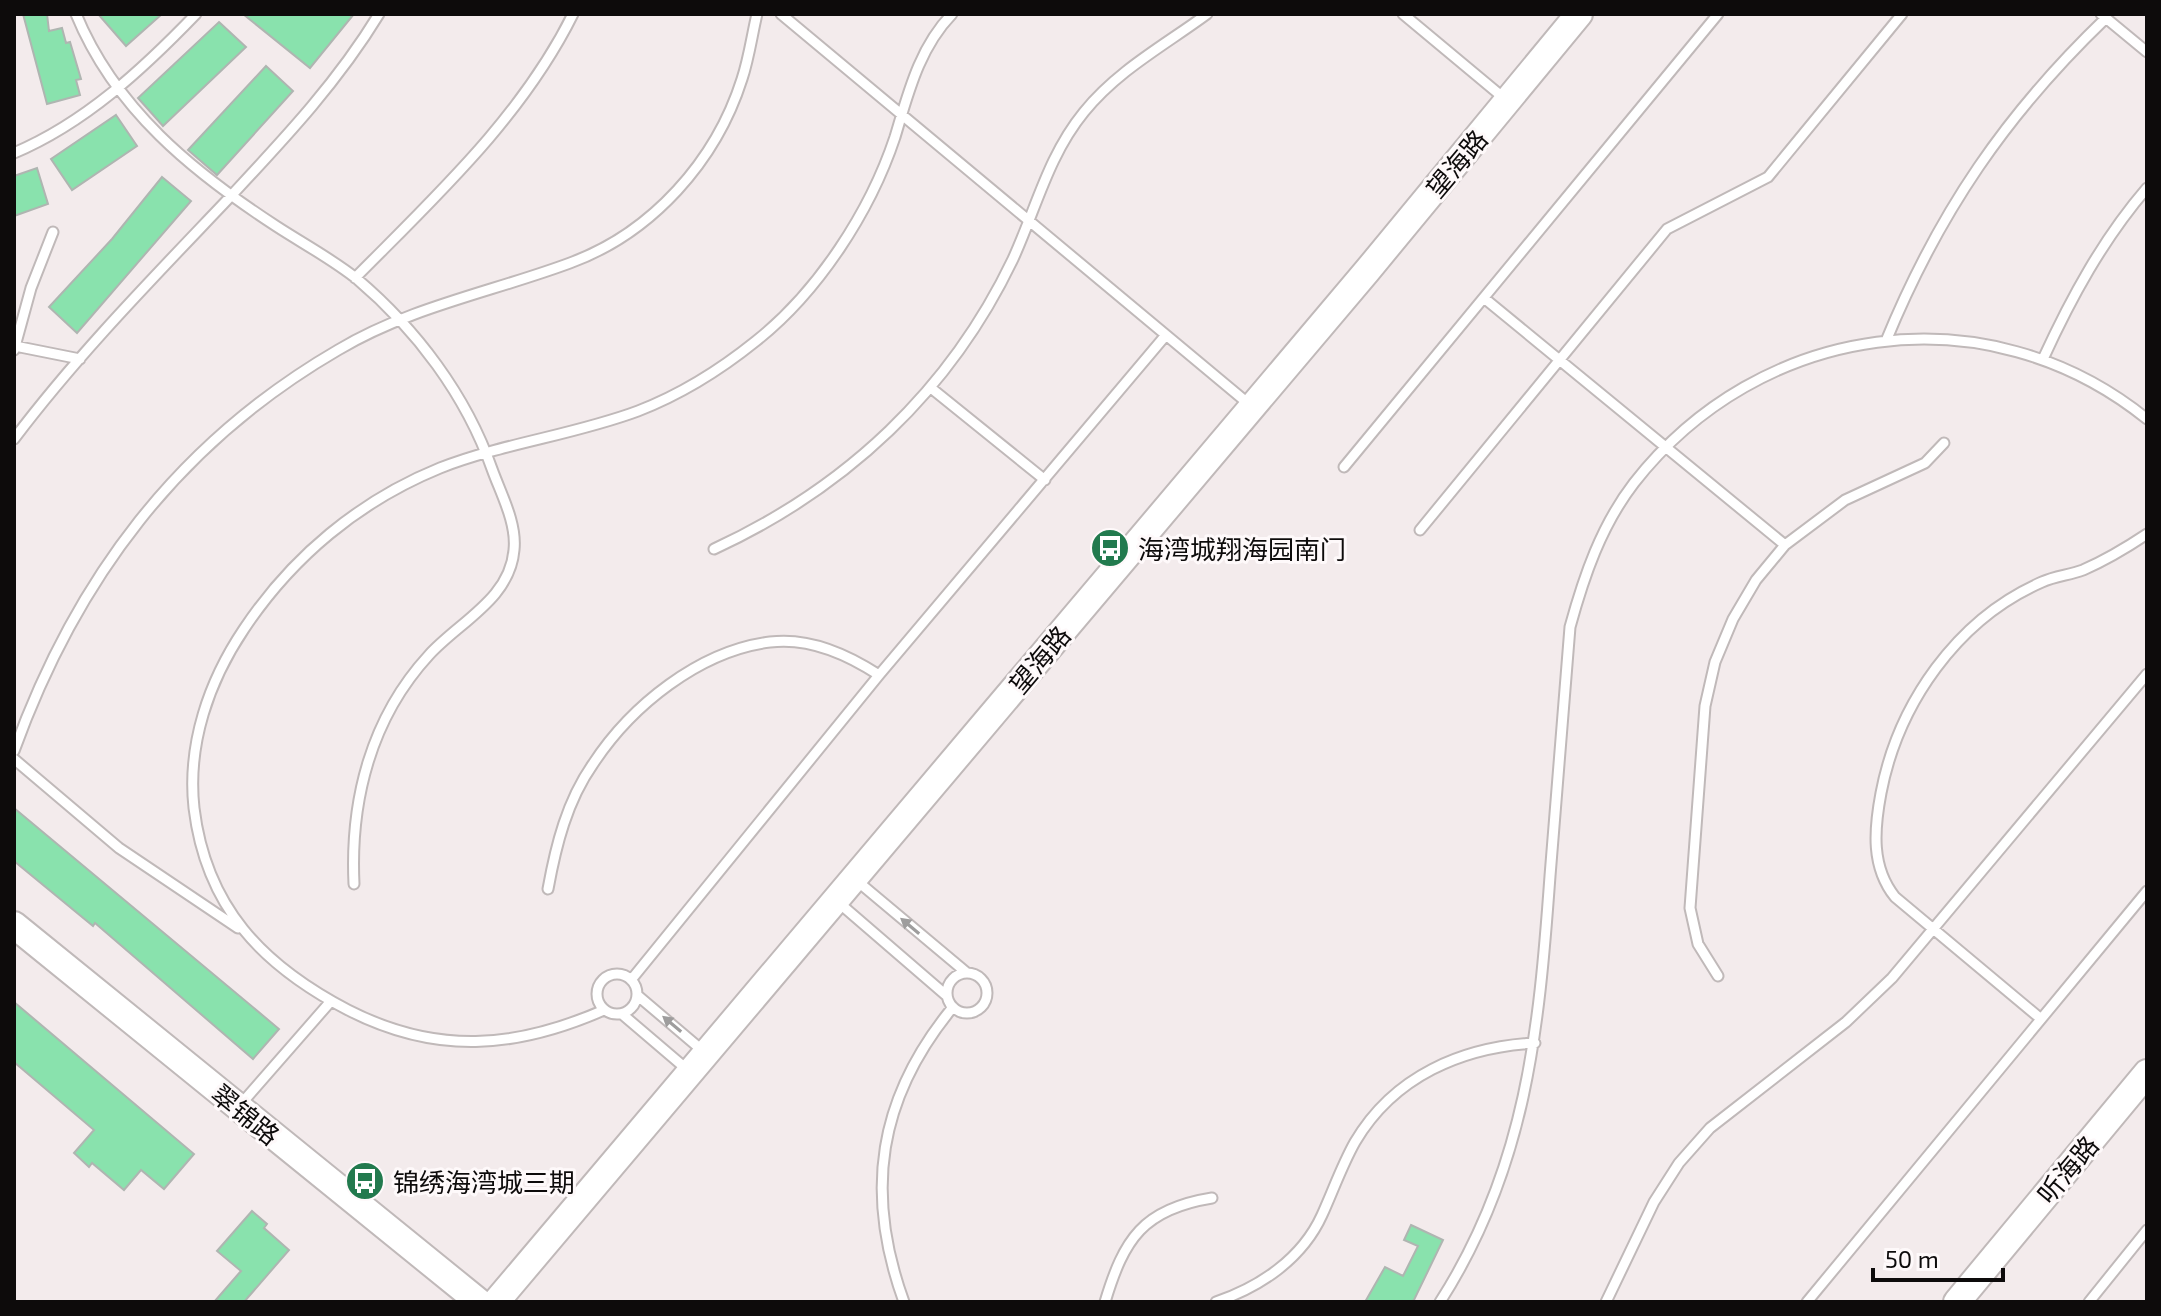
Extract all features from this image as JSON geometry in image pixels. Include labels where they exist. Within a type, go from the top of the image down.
[{"type":"street","name":"望海路","points":[[496,1302],[1252,407],[1579,14]]},
{"type":"street","name":"翠锦路","points":[[14,925],[479,1302]]},
{"type":"street","name":"听海路","points":[[1957,1302],[2147,1073]]},
{"type":"lane","points":[[76,14],[118,87],[159,137],[230,196],[355,278],[398,318],[455,393],[487,453],[513,526],[514,550],[509,572],[498,593],[428,656],[388,713],[373,745],[358,802],[353,849],[354,884]]},
{"type":"lane","points":[[14,153],[64,128],[118,87],[196,14]]},
{"type":"lane","points":[[14,439],[80,359],[324,94],[379,14]]},
{"type":"lane","points":[[355,278],[484,145],[530,86],[573,14]]},
{"type":"lane","points":[[14,751],[35,694],[63,633],[97,576],[172,481],[230,426],[282,385],[339,349],[398,318],[572,262],[611,243],[646,219],[687,178],[727,118],[743,78],[757,14]]},
{"type":"lane","points":[[781,14],[1252,407]]},
{"type":"lane","points":[[698,1063],[622,1014],[604,1010],[560,1029],[513,1040],[466,1043],[418,1037],[373,1023],[331,1001],[269,959],[244,932],[223,901],[207,867],[197,831],[193,794],[194,757],[201,720],[227,657],[260,605],[324,537],[400,486],[487,453],[636,412],[695,386],[759,339],[813,285],[863,209],[895,136],[911,79],[952,14]]},
{"type":"lane","points":[[714,549],[783,514],[827,485],[877,444],[931,388],[977,325],[1029,220],[1048,169],[1084,112],[1144,56],[1207,14]]},
{"type":"lane","points":[[1403,14],[1507,101]]},
{"type":"lane","points":[[1344,467],[1718,14]]},
{"type":"lane","points":[[1420,530],[1667,229],[1768,177],[1902,14]]},
{"type":"lane","points":[[1886,341],[1908,288],[1961,189],[2028,99],[2104,16],[2147,52]]},
{"type":"lane","points":[[2043,359],[2069,304],[2100,251],[2147,188]]},
{"type":"lane","points":[[53,232],[31,288],[14,348],[80,359]]},
{"type":"lane","points":[[1484,298],[1785,545]]},
{"type":"lane","points":[[631,980],[879,675],[1166,335]]},
{"type":"lane","points":[[1440,1302],[1474,1240],[1518,1124],[1535,1043],[1570,627],[1584,577],[1605,530],[1632,486],[1665,446],[1711,407],[1763,375],[1819,353],[1886,341],[1933,338],[1989,344],[2043,359],[2093,382],[2147,419]]},
{"type":"lane","points":[[931,388],[1045,480]]},
{"type":"lane","points":[[1718,976],[1698,944],[1690,908],[1705,706],[1715,662],[1733,619],[1756,580],[1785,545],[1845,500],[1925,463],[1944,443]]},
{"type":"lane","points":[[2041,1019],[1895,897],[1879,872],[1876,857],[1878,811],[1885,770],[1899,730],[1919,692],[1943,658],[1972,628],[2006,602],[2043,581],[2080,571],[2116,555],[2147,534]]},
{"type":"lane","points":[[548,889],[561,832],[571,804],[592,765],[629,719],[687,674],[727,655],[769,642],[792,642],[838,652],[879,675]]},
{"type":"lane","points":[[1606,1302],[1654,1202],[1679,1163],[1710,1128],[1846,1022],[1935,931],[2147,674]]},
{"type":"lane","points":[[14,759],[119,848],[244,932]]},
{"type":"lane","points":[[835,900],[947,996],[953,1007],[971,1013],[986,1001],[984,982],[967,973],[854,878]]},
{"type":"lane","points":[[1807,1302],[2147,891]]},
{"type":"lane","points":[[947,996],[950,983],[967,973]]},
{"type":"lane","points":[[604,1010],[597,1001],[601,981],[611,975],[631,980]]},
{"type":"lane","points":[[631,980],[637,995],[698,1063]]},
{"type":"lane","points":[[622,1014],[630,1010],[637,995]]},
{"type":"lane","points":[[238,1107],[331,1001]]},
{"type":"lane","points":[[904,1302],[889,1261],[881,1213],[881,1164],[891,1116],[909,1070],[953,1007]]},
{"type":"lane","points":[[1216,1302],[1243,1293],[1273,1274],[1300,1249],[1320,1218],[1355,1142],[1394,1095],[1445,1061],[1505,1045],[1535,1043]]},
{"type":"lane","points":[[1105,1302],[1117,1263],[1132,1237],[1154,1216],[1182,1203],[1212,1198]]},
{"type":"lane","points":[[2089,1302],[2147,1230]]},
{"type":"building","points":[[23,14],[47,14],[49,31],[62,28],[66,43],[70,42],[81,79],[76,80],[80,95],[47,104]]},
{"type":"building","points":[[98,14],[162,14],[126,46]]},
{"type":"building","points":[[243,14],[354,14],[310,68]]},
{"type":"building","points":[[219,22],[246,47],[163,126],[138,98]]},
{"type":"building","points":[[266,66],[293,91],[217,175],[188,150]]},
{"type":"building","points":[[116,115],[137,146],[72,190],[51,159]]},
{"type":"building","points":[[37,168],[48,204],[14,216],[14,176]]},
{"type":"building","points":[[162,177],[191,201],[77,333],[49,307],[112,239]]},
{"type":"building","points":[[14,808],[279,1029],[253,1059],[95,923],[93,926],[14,861]]},
{"type":"building","points":[[14,1002],[194,1154],[164,1189],[141,1170],[124,1190],[92,1163],[89,1167],[74,1153],[94,1130],[14,1062]]},
{"type":"building","points":[[252,1211],[267,1224],[264,1228],[289,1250],[244,1302],[214,1302],[241,1271],[217,1251]]},
{"type":"building","points":[[1411,1225],[1443,1240],[1413,1302],[1365,1302],[1385,1267],[1403,1276],[1418,1246],[1404,1240]]},
{"type":"place","name":"海湾城翔海园南门","points":[[1110,548]]},
{"type":"place","name":"锦绣海湾城三期","points":[[365,1181]]}]
